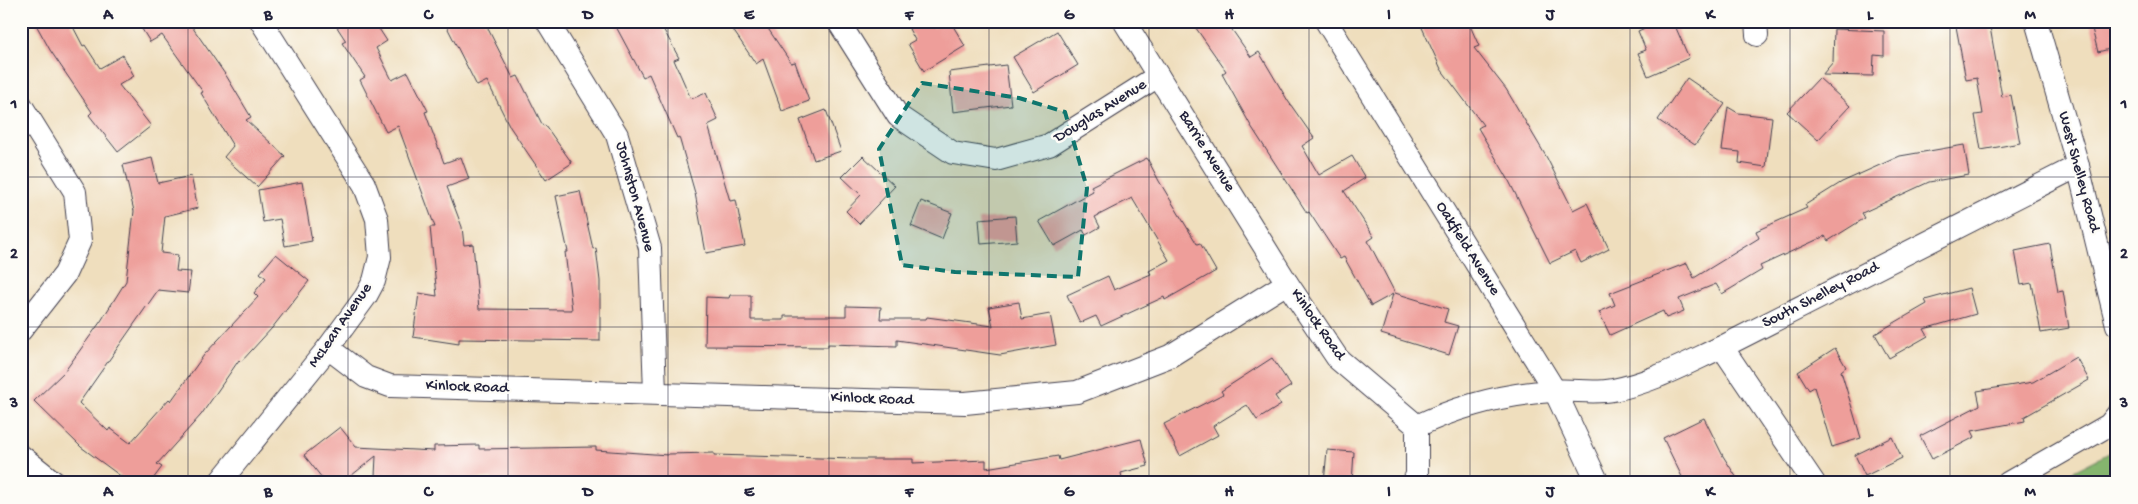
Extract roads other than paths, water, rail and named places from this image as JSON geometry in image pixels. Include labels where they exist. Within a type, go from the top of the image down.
[{"type":"street","name":"McLean Avenue","points":[[219,483],[328,348],[374,281],[381,245],[377,218],[364,184],[261,21]]},
{"type":"street","name":"Johnston Avenue","points":[[547,21],[617,135],[650,248],[655,393]]},
{"type":"street","name":"Douglas Avenue","points":[[838,21],[898,116],[953,154],[996,160],[1049,145],[1158,76]]},
{"type":"street","name":"Barrie Avenue","points":[[1124,21],[1287,283]]},
{"type":"street","name":"Oakfield Avenue","points":[[1326,21],[1554,391],[1598,483]]},
{"type":"street","name":"West Shelley Road","points":[[2036,21],[2078,166],[2117,325]]},
{"type":"street","points":[[21,105],[75,192],[80,241],[65,274],[21,330]]},
{"type":"street","name":"South Shelley Road","points":[[1554,391],[1610,391],[1628,388],[1722,347],[2078,166]]},
{"type":"street","name":"Kinlock Road","points":[[328,348],[366,376],[390,386],[964,403],[1077,392],[1170,356],[1287,283],[1338,358],[1417,426]]},
{"type":"street","points":[[1722,347],[1814,483]]},
{"type":"street","points":[[1414,483],[1417,475],[1417,426],[1448,411],[1524,393],[1554,391]]},
{"type":"street","points":[[2008,483],[2109,425],[2117,415]]},
{"type":"street","points":[[21,456],[55,483]]}]
